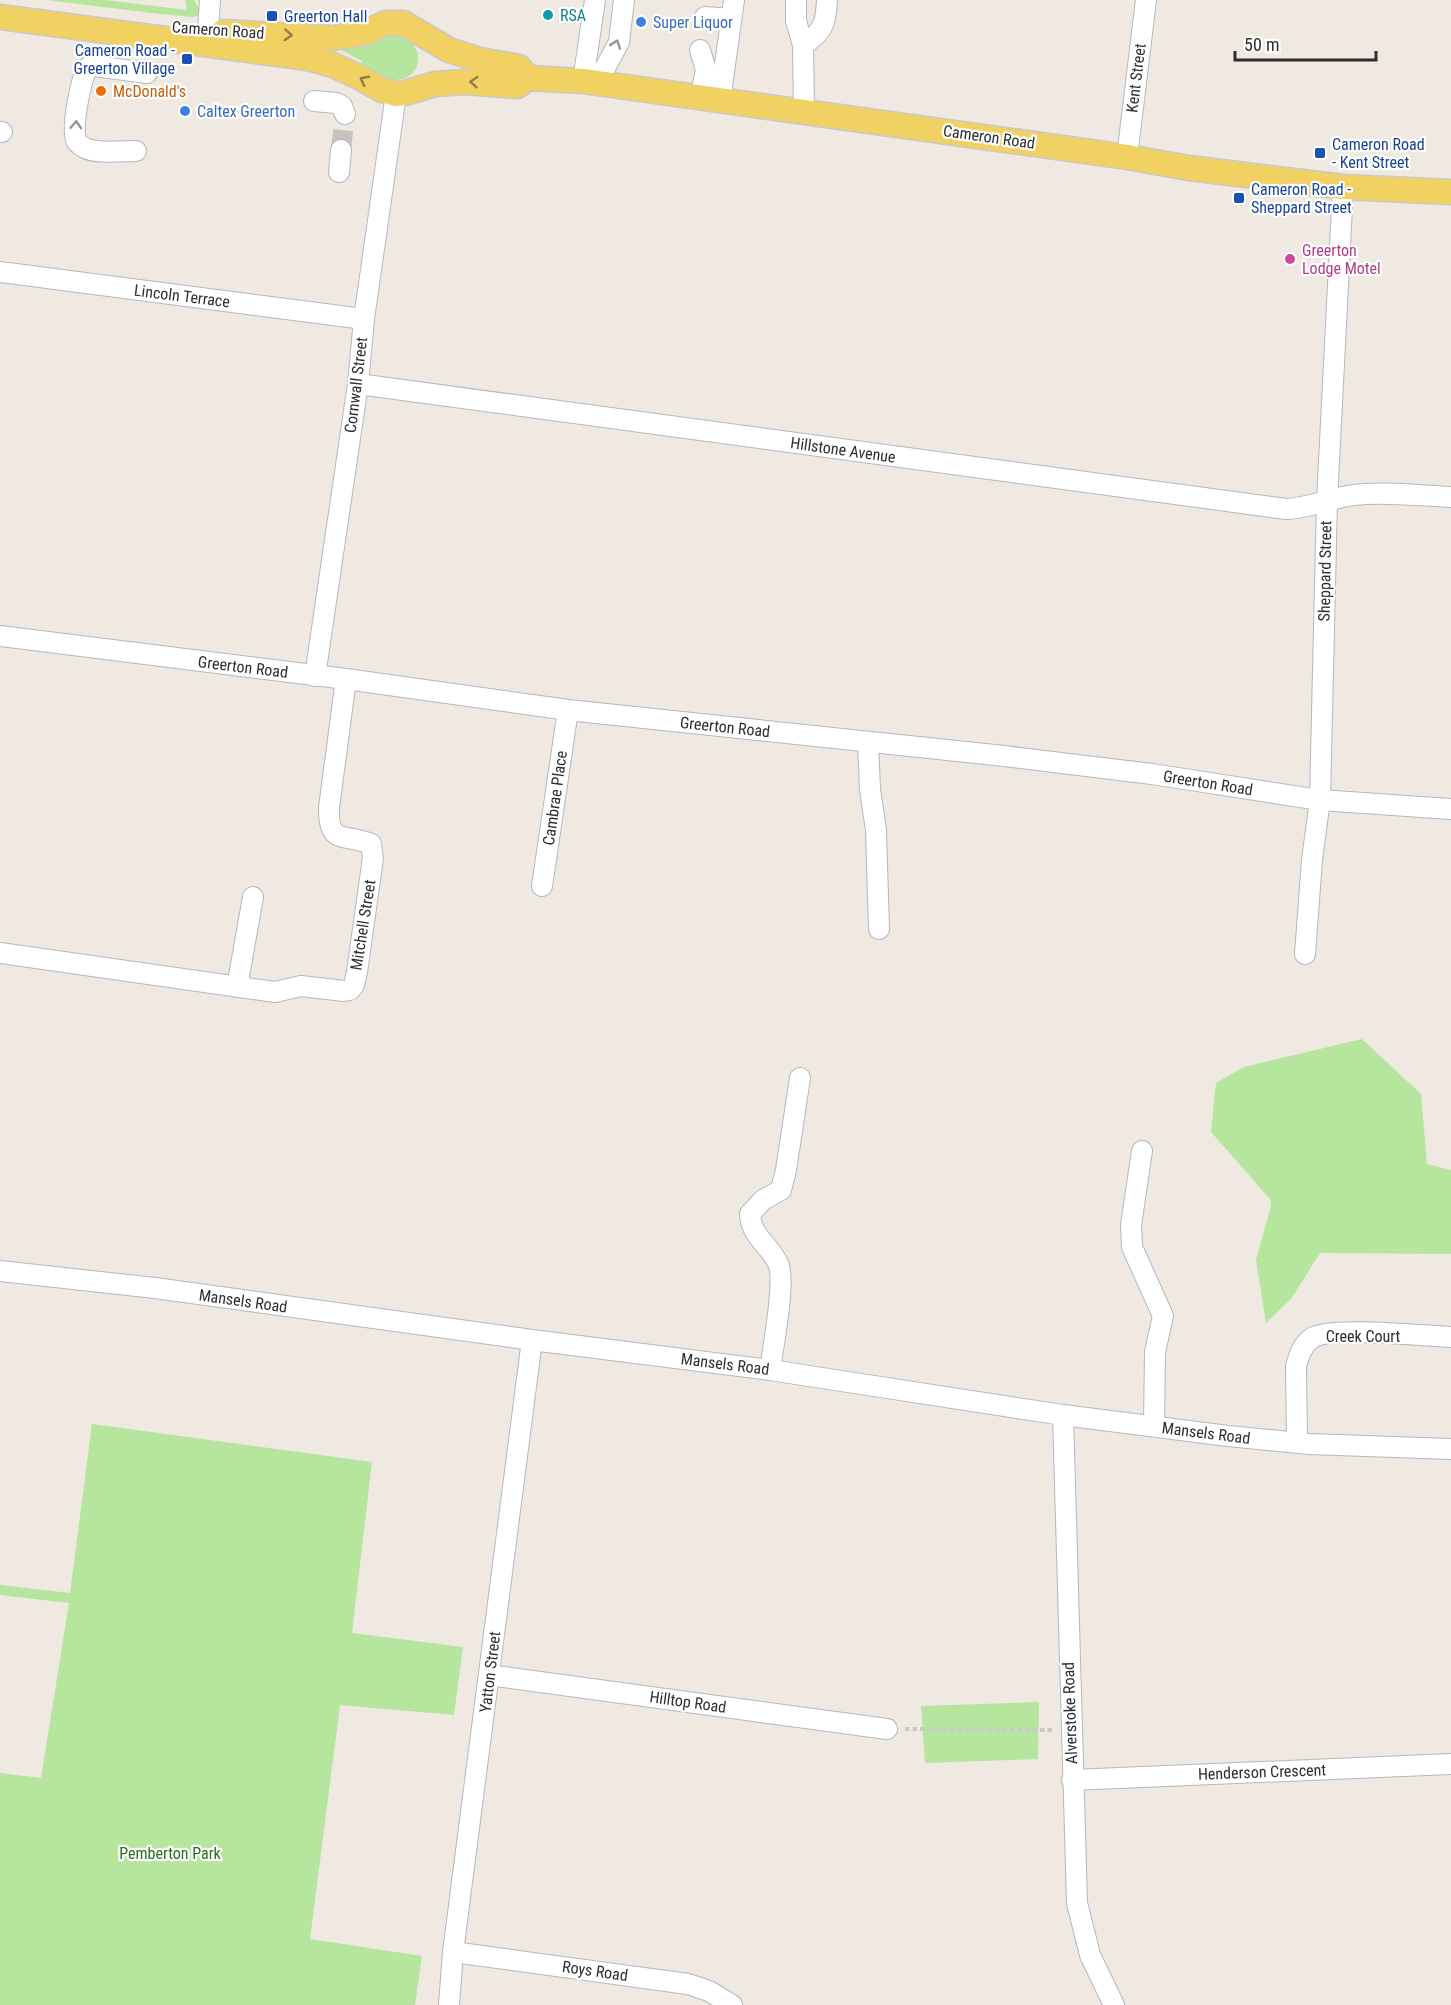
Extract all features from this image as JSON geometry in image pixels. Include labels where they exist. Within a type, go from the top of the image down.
[{"type":"main road","name":"Cameron Road","points":[[0,4],[207,10],[333,38],[364,33],[386,23],[403,23],[423,33],[430,41],[449,50],[480,60],[519,67],[528,78]]},
{"type":"main road","name":"Cameron Road","points":[[0,17],[308,58],[333,65],[382,90],[407,91],[435,84],[464,82],[517,86],[528,78],[590,82],[1127,157],[1189,168],[1343,187],[1451,192]]},
{"type":"main road","points":[[407,91],[430,76],[433,51],[430,41]]},
{"type":"street","points":[[590,82],[590,36],[595,0]]},
{"type":"street","points":[[590,82],[619,42],[624,0]]},
{"type":"street","points":[[796,0],[796,21],[803,45],[804,112]]},
{"type":"street","points":[[803,45],[817,36],[821,30],[825,21],[827,0]]},
{"type":"street","name":"Kent Street","points":[[1127,157],[1146,0]]},
{"type":"street","points":[[705,17],[733,10],[710,99]]},
{"type":"street","points":[[700,50],[706,70],[710,99]]},
{"type":"street","points":[[136,150],[91,151],[83,148],[77,142],[76,123],[82,78],[87,68],[94,66],[147,73]]},
{"type":"street","name":"Cornwall Street","points":[[315,676],[358,384],[364,319],[407,91]]},
{"type":"street","points":[[314,101],[342,106],[345,114]]},
{"type":"street","points":[[339,172],[341,150]]},
{"type":"street","name":"Sheppard Street","points":[[1305,954],[1312,860],[1320,800],[1327,501],[1343,187]]},
{"type":"street","name":"Lincoln Terrace","points":[[0,272],[364,319]]},
{"type":"street","name":"Hillstone Avenue","points":[[358,384],[1266,506],[1298,508],[1363,494],[1451,497]]},
{"type":"street","name":"Greerton Road","points":[[0,636],[346,679],[568,710],[1140,772],[1320,800],[1451,809]]},
{"type":"street","name":"Mitchell Street","points":[[0,953],[275,992],[301,986],[350,990],[354,985],[373,858],[371,844],[346,839],[330,829],[328,824],[328,808],[346,679]]},
{"type":"street","name":"Cambrae Place","points":[[542,886],[568,710]]},
{"type":"street","points":[[868,742],[870,789],[876,830],[879,929]]},
{"type":"street","points":[[237,987],[253,897]]},
{"type":"street","points":[[770,1370],[782,1276],[773,1254],[753,1232],[750,1214],[763,1200],[781,1190],[800,1078]]},
{"type":"street","points":[[1142,1151],[1131,1225],[1132,1247],[1163,1316],[1155,1352],[1154,1426]]},
{"type":"street","name":"Mansels Road","points":[[0,1271],[155,1288],[770,1370],[1154,1426],[1297,1443],[1451,1449]]},
{"type":"street","name":"Creek Court","points":[[1297,1443],[1296,1366],[1299,1355],[1312,1338],[1321,1334],[1341,1333],[1451,1337]]},
{"type":"street","name":"Yatton Street","points":[[449,2005],[453,1952],[532,1340]]},
{"type":"street","name":"Alverstoke Road","points":[[1062,1414],[1077,1903],[1090,1955],[1114,2005]]},
{"type":"street","name":"Hilltop Road","points":[[489,1676],[887,1729]]},
{"type":"street","name":"Henderson Crescent","points":[[1072,1780],[1451,1764]]},
{"type":"street","name":"Roys Road","points":[[453,1952],[688,1984],[709,1991],[732,2005]]},
{"type":"path","points":[[887,1729],[1071,1730]]},
{"type":"green space","points":[[47,0],[105,0],[187,10],[185,0],[194,0],[200,9],[200,15],[193,17],[160,14]]},
{"type":"green space","points":[[392,35],[412,43],[417,51],[417,67],[412,74],[404,78],[385,79],[360,70],[362,61],[337,48],[377,36]]},
{"type":"green space","points":[[1362,1039],[1421,1094],[1427,1164],[1451,1170],[1451,1254],[1320,1253],[1291,1299],[1266,1323],[1256,1260],[1271,1206],[1270,1199],[1211,1132],[1216,1083],[1244,1067]]},
{"type":"green space","name":"Pemberton Park","points":[[92,1424],[372,1462],[352,1633],[463,1647],[454,1715],[340,1705],[310,1939],[422,1956],[415,2005],[0,2005],[0,1773],[41,1778],[69,1603],[0,1595],[0,1585],[70,1593]]},
{"type":"green space","points":[[1039,1702],[1038,1759],[925,1763],[921,1706]]},
{"type":"tunnel","points":[[341,150],[345,114]]},
{"type":"place","name":"RSA","points":[[548,15]]},
{"type":"place","name":"Greerton Hall","points":[[272,16]]},
{"type":"place","name":"Super Liquor","points":[[641,22]]},
{"type":"place","name":"Cameron Road - Greerton Village","points":[[187,59]]},
{"type":"place","name":"McDonald's","points":[[101,91]]},
{"type":"place","name":"Caltex Greerton","points":[[185,111]]},
{"type":"place","name":"Cameron Road - Kent Street","points":[[1320,153]]},
{"type":"place","name":"Cameron Road - Sheppard Street","points":[[1239,198]]},
{"type":"place","name":"Greerton Lodge Motel","points":[[1290,259]]}]
